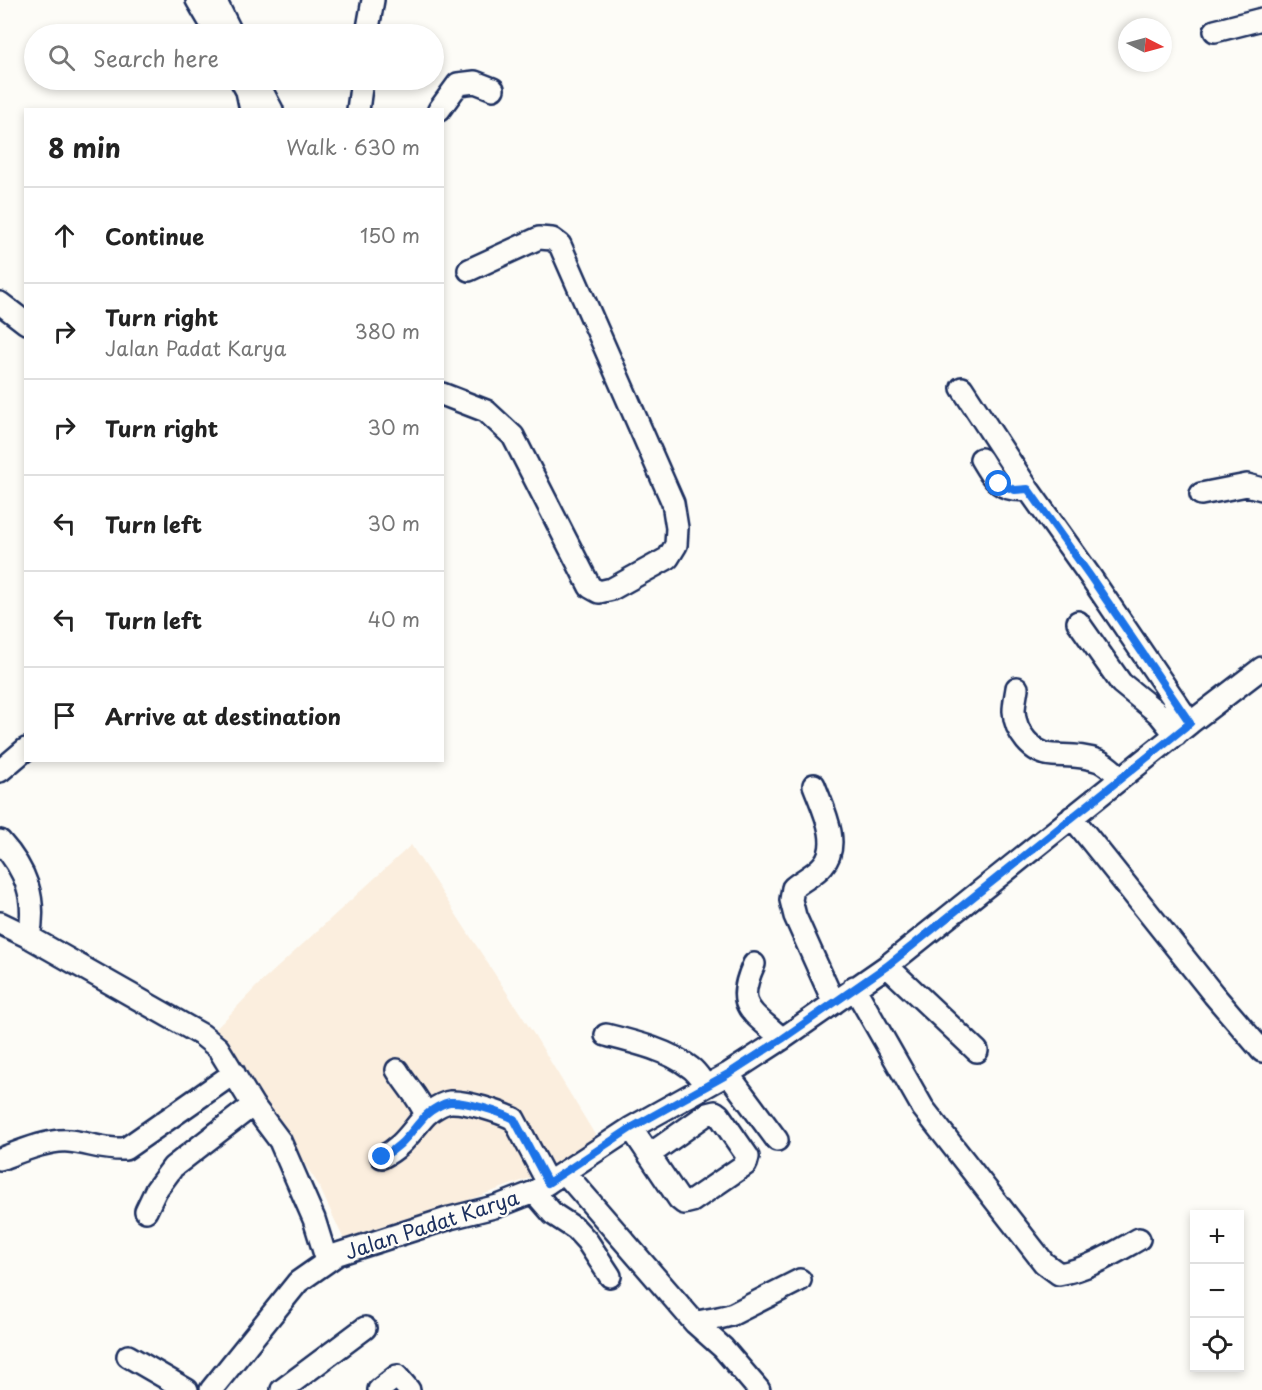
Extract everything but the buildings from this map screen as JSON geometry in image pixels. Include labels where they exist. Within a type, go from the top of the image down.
[{"type":"street","points":[[197,0],[211,24]]},
{"type":"street","points":[[215,0],[227,24]]},
{"type":"street","points":[[369,24],[373,0]]},
{"type":"street","points":[[1215,31],[1262,19]]},
{"type":"street","points":[[440,108],[458,84],[474,82],[493,89]]},
{"type":"street","points":[[246,90],[251,108]]},
{"type":"street","points":[[261,90],[271,108]]},
{"type":"street","points":[[358,108],[361,90]]},
{"type":"street","points":[[444,395],[486,411],[513,436],[590,587],[599,592],[612,590],[669,558],[676,545],[677,528],[673,503],[560,245],[552,239],[539,238],[469,270]]},
{"type":"street","points":[[0,303],[24,321]]},
{"type":"street","points":[[962,388],[1028,489],[1090,576],[1183,729]]},
{"type":"street","points":[[981,459],[1004,488],[1028,489]]},
{"type":"street","points":[[1201,494],[1247,485],[1262,489]]},
{"type":"street","points":[[1078,622],[1121,683],[1159,714],[1183,729]]},
{"type":"street","name":"Jalan Padat Karya","points":[[213,1389],[292,1288],[327,1261],[338,1254],[450,1218],[498,1206],[549,1182],[631,1128],[728,1074],[887,966],[1262,668]]},
{"type":"street","points":[[1017,688],[1014,711],[1017,727],[1028,744],[1038,751],[1051,755],[1077,755],[1101,761],[1121,778]]},
{"type":"street","points":[[0,771],[24,751]]},
{"type":"street","points":[[814,785],[828,824],[831,848],[824,865],[793,888],[791,900],[795,916],[834,1003]]},
{"type":"street","points":[[1072,817],[1214,995],[1262,1051]]},
{"type":"street","points":[[0,841],[26,878],[33,917],[29,937]]},
{"type":"street","points":[[0,923],[29,937],[202,1035],[218,1048],[253,1105],[280,1141],[314,1219],[327,1261]]},
{"type":"street","points":[[754,964],[746,983],[744,999],[750,1009],[782,1039]]},
{"type":"street","points":[[887,966],[977,1051]]},
{"type":"street","points":[[854,987],[923,1108],[1044,1263],[1059,1274],[1072,1272],[1104,1259],[1139,1239]]},
{"type":"street","points":[[606,1035],[636,1043],[692,1068],[706,1086]]},
{"type":"street","points":[[397,1070],[419,1098],[426,1115]]},
{"type":"street","points":[[0,1159],[37,1146],[67,1140],[110,1150],[125,1149],[234,1073]]},
{"type":"street","points":[[728,1074],[777,1140]]},
{"type":"street","points":[[382,1157],[405,1141],[426,1115],[450,1102],[479,1107],[514,1119],[549,1182],[723,1348],[759,1390]]},
{"type":"street","points":[[146,1211],[156,1190],[173,1167],[253,1105]]},
{"type":"street","points":[[631,1128],[679,1199],[684,1203],[692,1202],[746,1164],[748,1157],[715,1112],[707,1114],[650,1155]]},
{"type":"street","points":[[549,1182],[553,1214],[582,1235],[610,1276]]},
{"type":"street","points":[[695,1323],[710,1318],[722,1319],[800,1280]]},
{"type":"street","points":[[282,1390],[365,1328]]},
{"type":"street","points":[[128,1356],[187,1390]]},
{"type":"street","points":[[379,1390],[397,1376],[409,1390]]},
{"type":"shaded area","points":[[411,845],[535,1036],[600,1143],[569,1164],[345,1242],[318,1184],[215,1030],[256,987]]},
{"type":"route","points":[[382,1157],[405,1141],[426,1115],[450,1102],[479,1107],[514,1119],[548,1183],[631,1128],[728,1074],[887,966],[1190,723],[1028,489],[1015,490],[1004,488],[999,484]]}]
